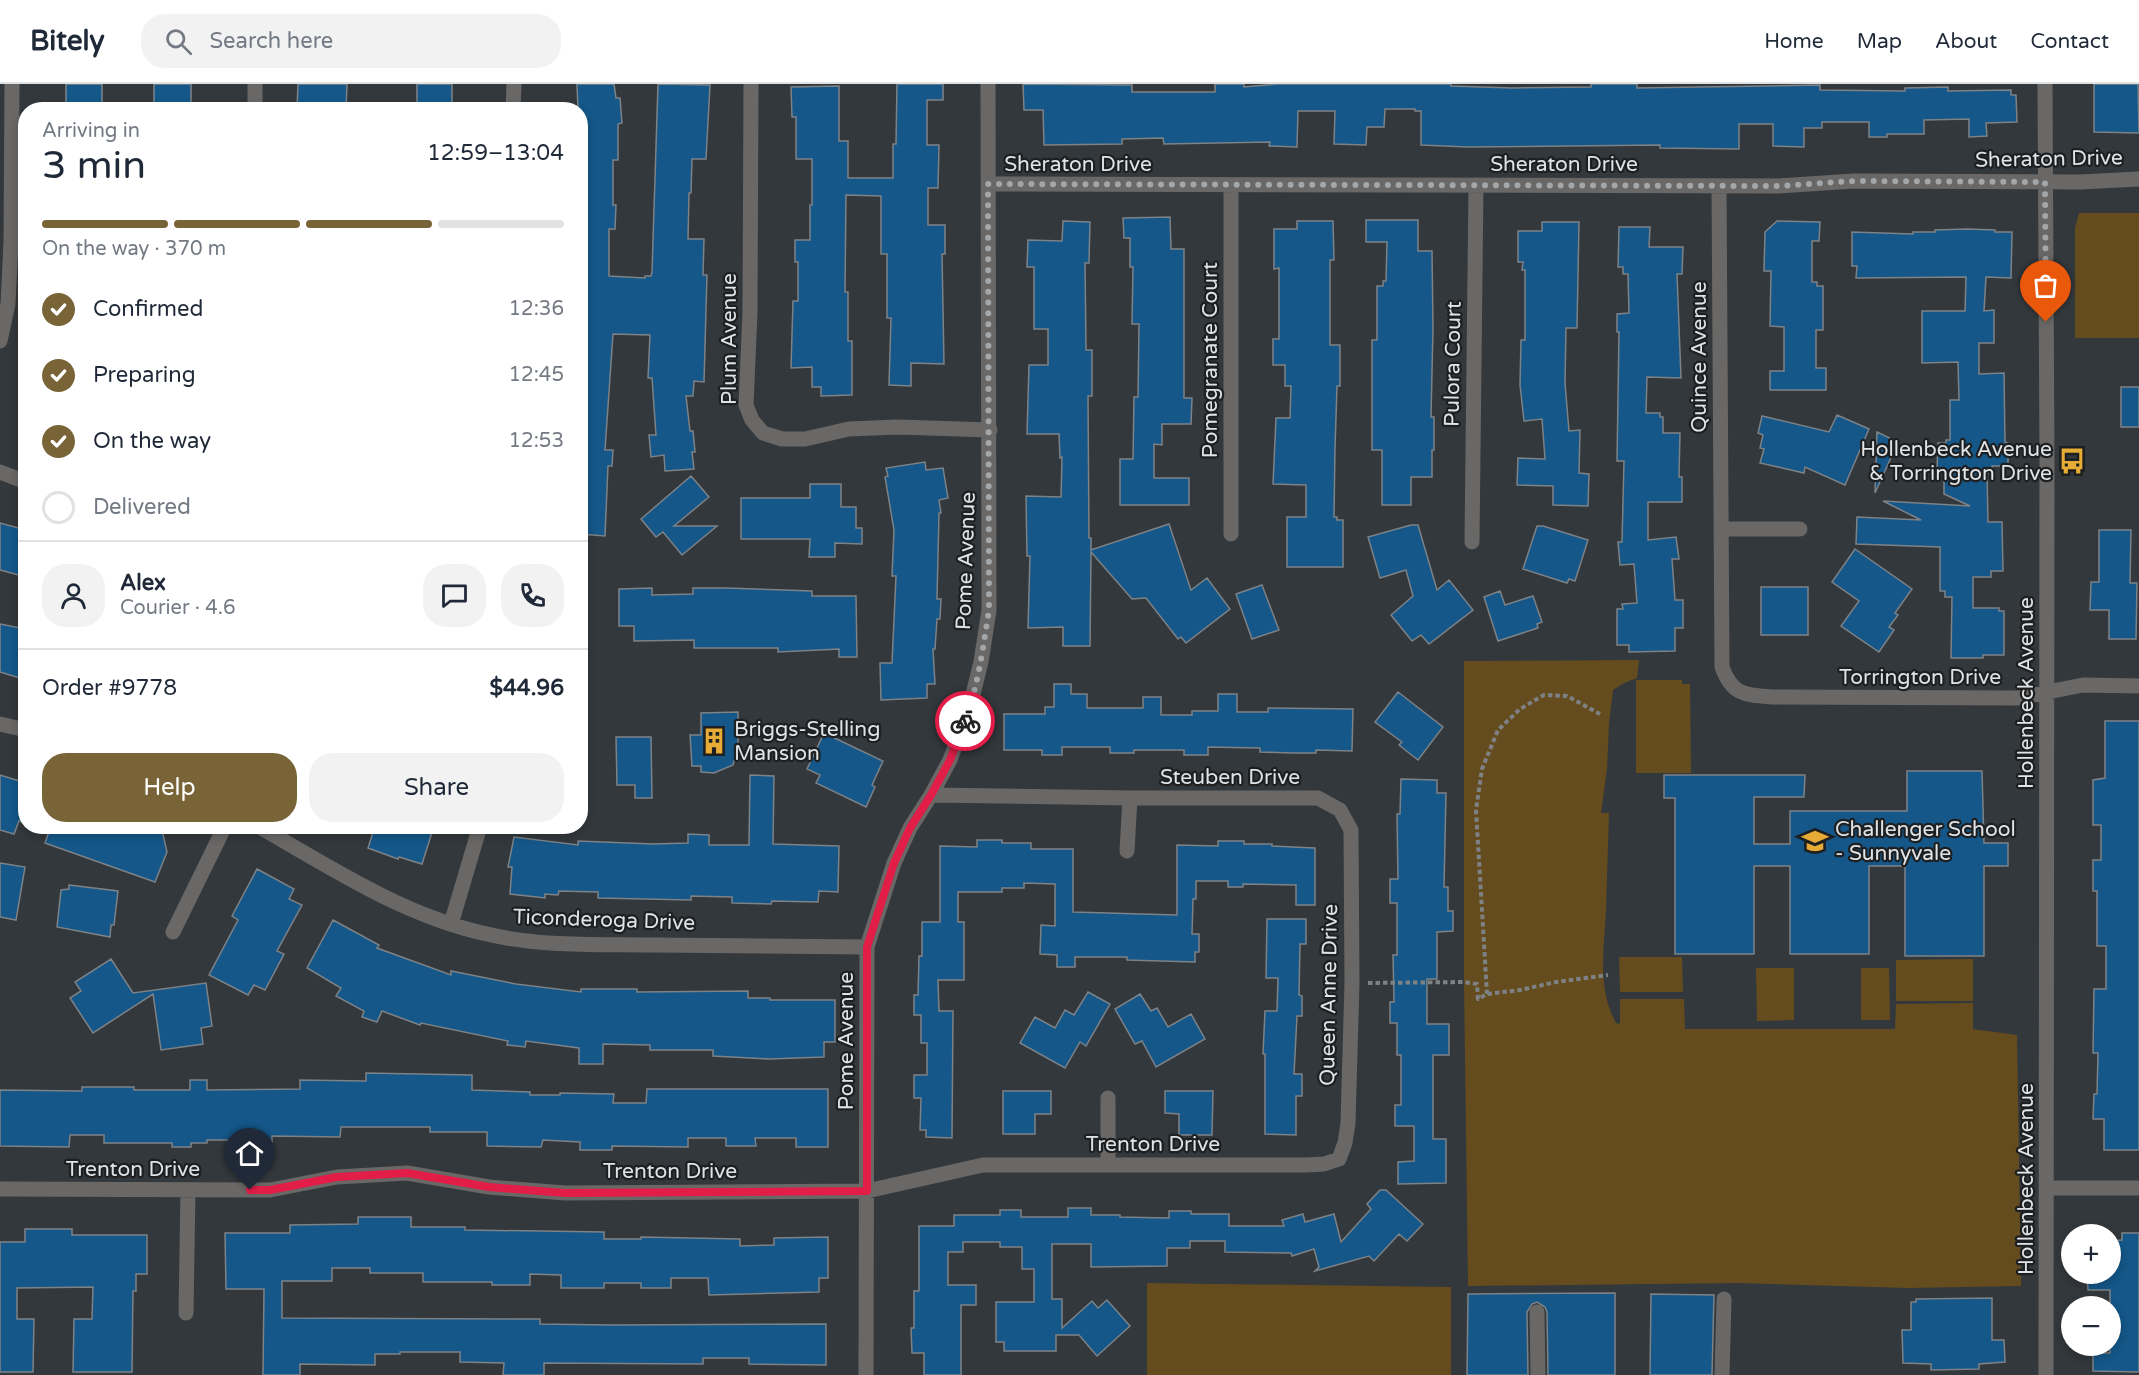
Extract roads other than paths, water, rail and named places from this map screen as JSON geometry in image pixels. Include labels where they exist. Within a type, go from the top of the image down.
[{"type":"street","points":[[0,341],[8,304],[10,273],[12,84]]},
{"type":"street","points":[[255,84],[255,102]]},
{"type":"street","points":[[513,102],[514,84]]},
{"type":"street","name":"Plum Avenue","points":[[751,84],[750,312],[746,405],[752,420],[763,433],[782,439],[805,439],[849,429],[898,427],[990,430]]},
{"type":"street","name":"Pome Avenue","points":[[866,1375],[867,947],[894,863],[910,828],[950,760],[970,706],[981,662],[989,610],[988,84]]},
{"type":"street","name":"Hollenbeck Avenue","points":[[2045,84],[2046,1375]]},
{"type":"street","name":"Sheraton Drive","points":[[988,184],[1778,186],[1854,181],[2045,182],[2139,179]]},
{"type":"street","name":"Pomegranate Court","points":[[1231,185],[1231,534]]},
{"type":"street","name":"Pulora Court","points":[[1472,542],[1476,185]]},
{"type":"street","name":"Quince Avenue","points":[[1719,186],[1722,668],[1727,680],[1735,690]]},
{"type":"street","points":[[0,472],[18,480]]},
{"type":"street","points":[[1722,529],[1800,529]]},
{"type":"street","name":"Torrington Drive","points":[[1735,690],[1772,697],[1950,699],[2018,698],[2082,685],[2139,686]]},
{"type":"street","points":[[0,724],[18,728]]},
{"type":"street","name":"Steuben Drive","points":[[931,795],[1318,798],[1340,810],[1351,830]]},
{"type":"street","points":[[1127,851],[1130,798]]},
{"type":"street","name":"Queen Anne Drive","points":[[1339,1159],[1345,1143],[1348,1123],[1352,983],[1351,830]]},
{"type":"street","points":[[173,932],[221,834]]},
{"type":"street","name":"Ticonderoga Drive","points":[[272,834],[397,903],[451,924],[519,941],[588,944],[867,947]]},
{"type":"street","points":[[451,924],[478,834]]},
{"type":"street","points":[[1108,1098],[1108,1165]]},
{"type":"street","name":"Trenton Drive","points":[[0,1189],[270,1190],[337,1177],[407,1173],[489,1187],[565,1193],[867,1191],[983,1165],[1307,1165],[1324,1164],[1339,1159]]},
{"type":"street","points":[[2047,1188],[2139,1188]]},
{"type":"street","points":[[186,1313],[188,1190]]},
{"type":"street","points":[[1722,1375],[1724,1299]]},
{"type":"street","points":[[1538,1312],[1539,1375]]},
{"type":"place","name":"Hollenbeck Avenue & Torrington Drive","points":[[2072,461]]},
{"type":"place","name":"Briggs-Stelling Mansion","points":[[714,741]]},
{"type":"place","name":"Challenger School - Sunnyvale","points":[[1815,841]]}]
